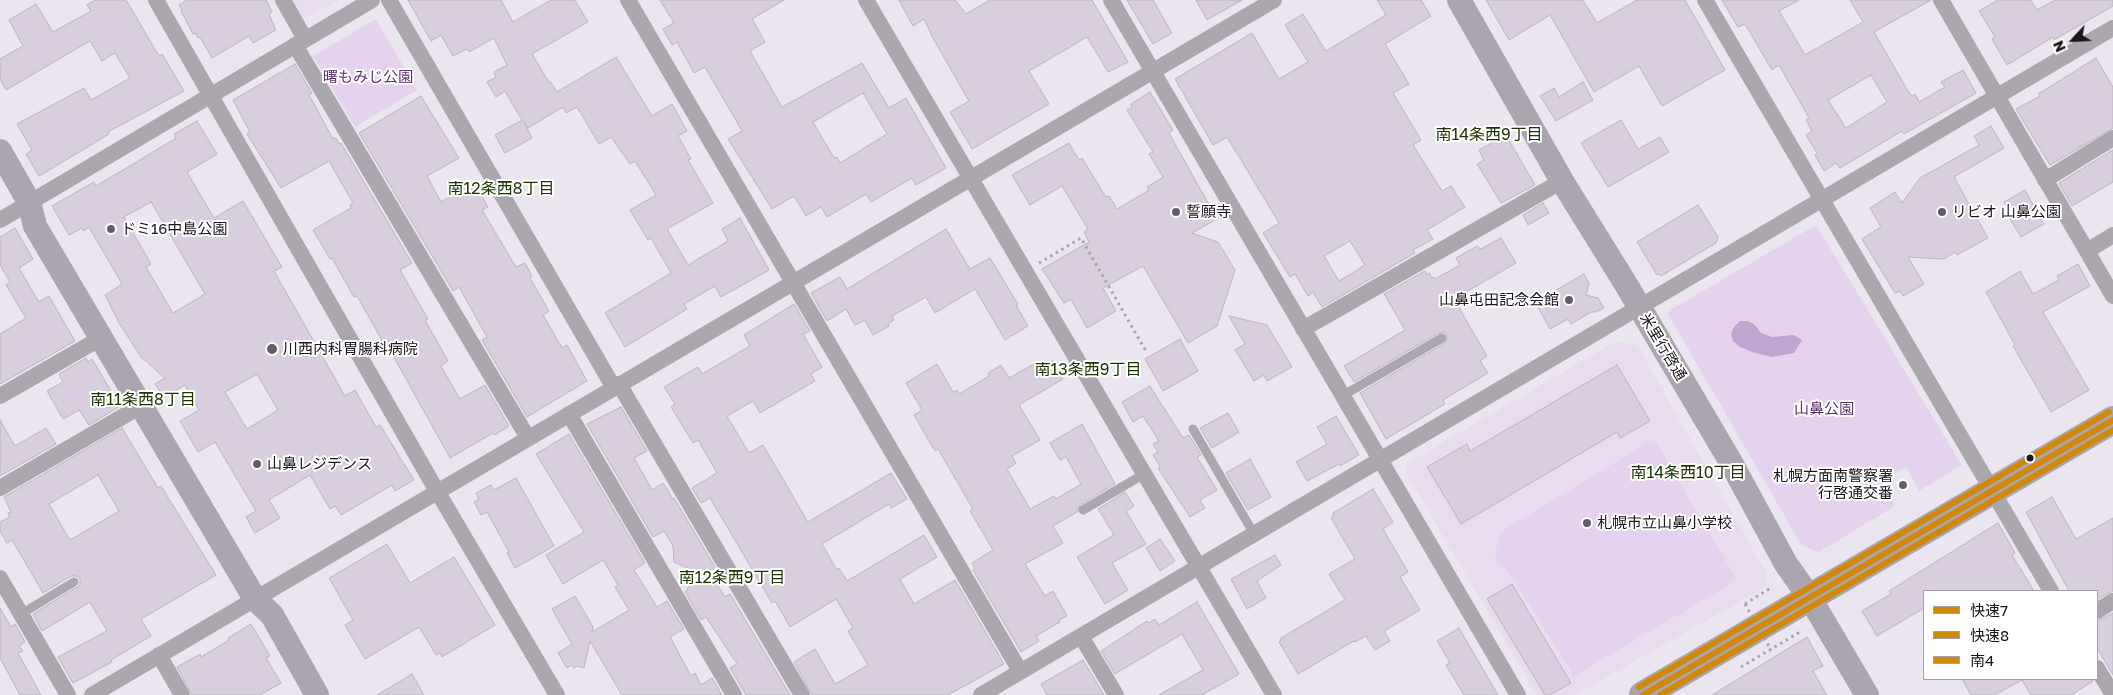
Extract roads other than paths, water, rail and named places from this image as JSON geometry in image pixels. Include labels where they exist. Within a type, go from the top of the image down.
[{"type":"highway","points":[[1643,695],[2113,420]]},
{"type":"street","points":[[156,0],[437,492],[557,695]]},
{"type":"street","points":[[283,0],[300,42],[528,438]]},
{"type":"street","points":[[0,220],[372,0]]},
{"type":"street","points":[[388,0],[802,695]]},
{"type":"street","points":[[628,0],[1020,672]]},
{"type":"street","points":[[866,0],[1274,695]]},
{"type":"street","points":[[1111,0],[1518,695]]},
{"type":"street","points":[[92,695],[1152,71],[1253,5],[1274,0]]},
{"type":"street","name":"米里行啓通","points":[[1458,0],[1562,181],[1729,458],[1786,564],[1810,598],[1866,695]]},
{"type":"street","points":[[1705,0],[2050,590]]},
{"type":"street","points":[[1941,0],[2113,296]]},
{"type":"street","points":[[986,694],[1020,672],[2113,28]]},
{"type":"street","points":[[2044,180],[2113,138]]},
{"type":"street","points":[[0,151],[30,202],[35,226],[255,599],[272,615],[317,695]]},
{"type":"street","points":[[1303,329],[1562,181]]},
{"type":"street","points":[[2087,251],[2113,235]]},
{"type":"street","points":[[0,396],[101,338]]},
{"type":"street","points":[[0,488],[141,406]]},
{"type":"street","points":[[569,414],[734,695]]},
{"type":"street","points":[[0,578],[68,695]]},
{"type":"street","points":[[2098,609],[2113,601]]},
{"type":"street","points":[[1081,636],[1116,695]]},
{"type":"street","points":[[159,655],[182,695]]},
{"type":"street","points":[[2098,670],[2113,695]]},
{"type":"lane","points":[[1342,396],[1442,338]]},
{"type":"lane","points":[[1193,429],[1254,534]]},
{"type":"lane","points":[[1083,510],[1144,474]]},
{"type":"lane","points":[[21,614],[74,582]]},
{"type":"place","name":"誓願寺","points":[[1176,212]]},
{"type":"place","name":"リビオ 山鼻公園","points":[[1942,212]]},
{"type":"place","name":"ドミ16中島公園","points":[[111,229]]},
{"type":"place","name":"山鼻屯田記念会館","points":[[1569,300]]},
{"type":"place","name":"川西内科胃腸科病院","points":[[272,349]]},
{"type":"place","name":"山鼻レジデンス","points":[[257,464]]},
{"type":"place","name":"札幌方面南警察署 行啓通交番","points":[[1903,485]]},
{"type":"place","name":"札幌市立山鼻小学校","points":[[1587,523]]},
{"type":"district","name":"南14条西9丁目","points":[[1489,135]]},
{"type":"district","name":"南12条西8丁目","points":[[501,189]]},
{"type":"district","name":"南13条西9丁目","points":[[1088,370]]},
{"type":"district","name":"南11条西8丁目","points":[[143,400]]},
{"type":"district","name":"南14条西10丁目","points":[[1688,473]]},
{"type":"district","name":"南12条西9丁目","points":[[732,578]]},
{"type":"park label","name":"曙もみじ公園","points":[[368,77]]},
{"type":"park label","name":"山鼻公園","points":[[1824,409]]}]
